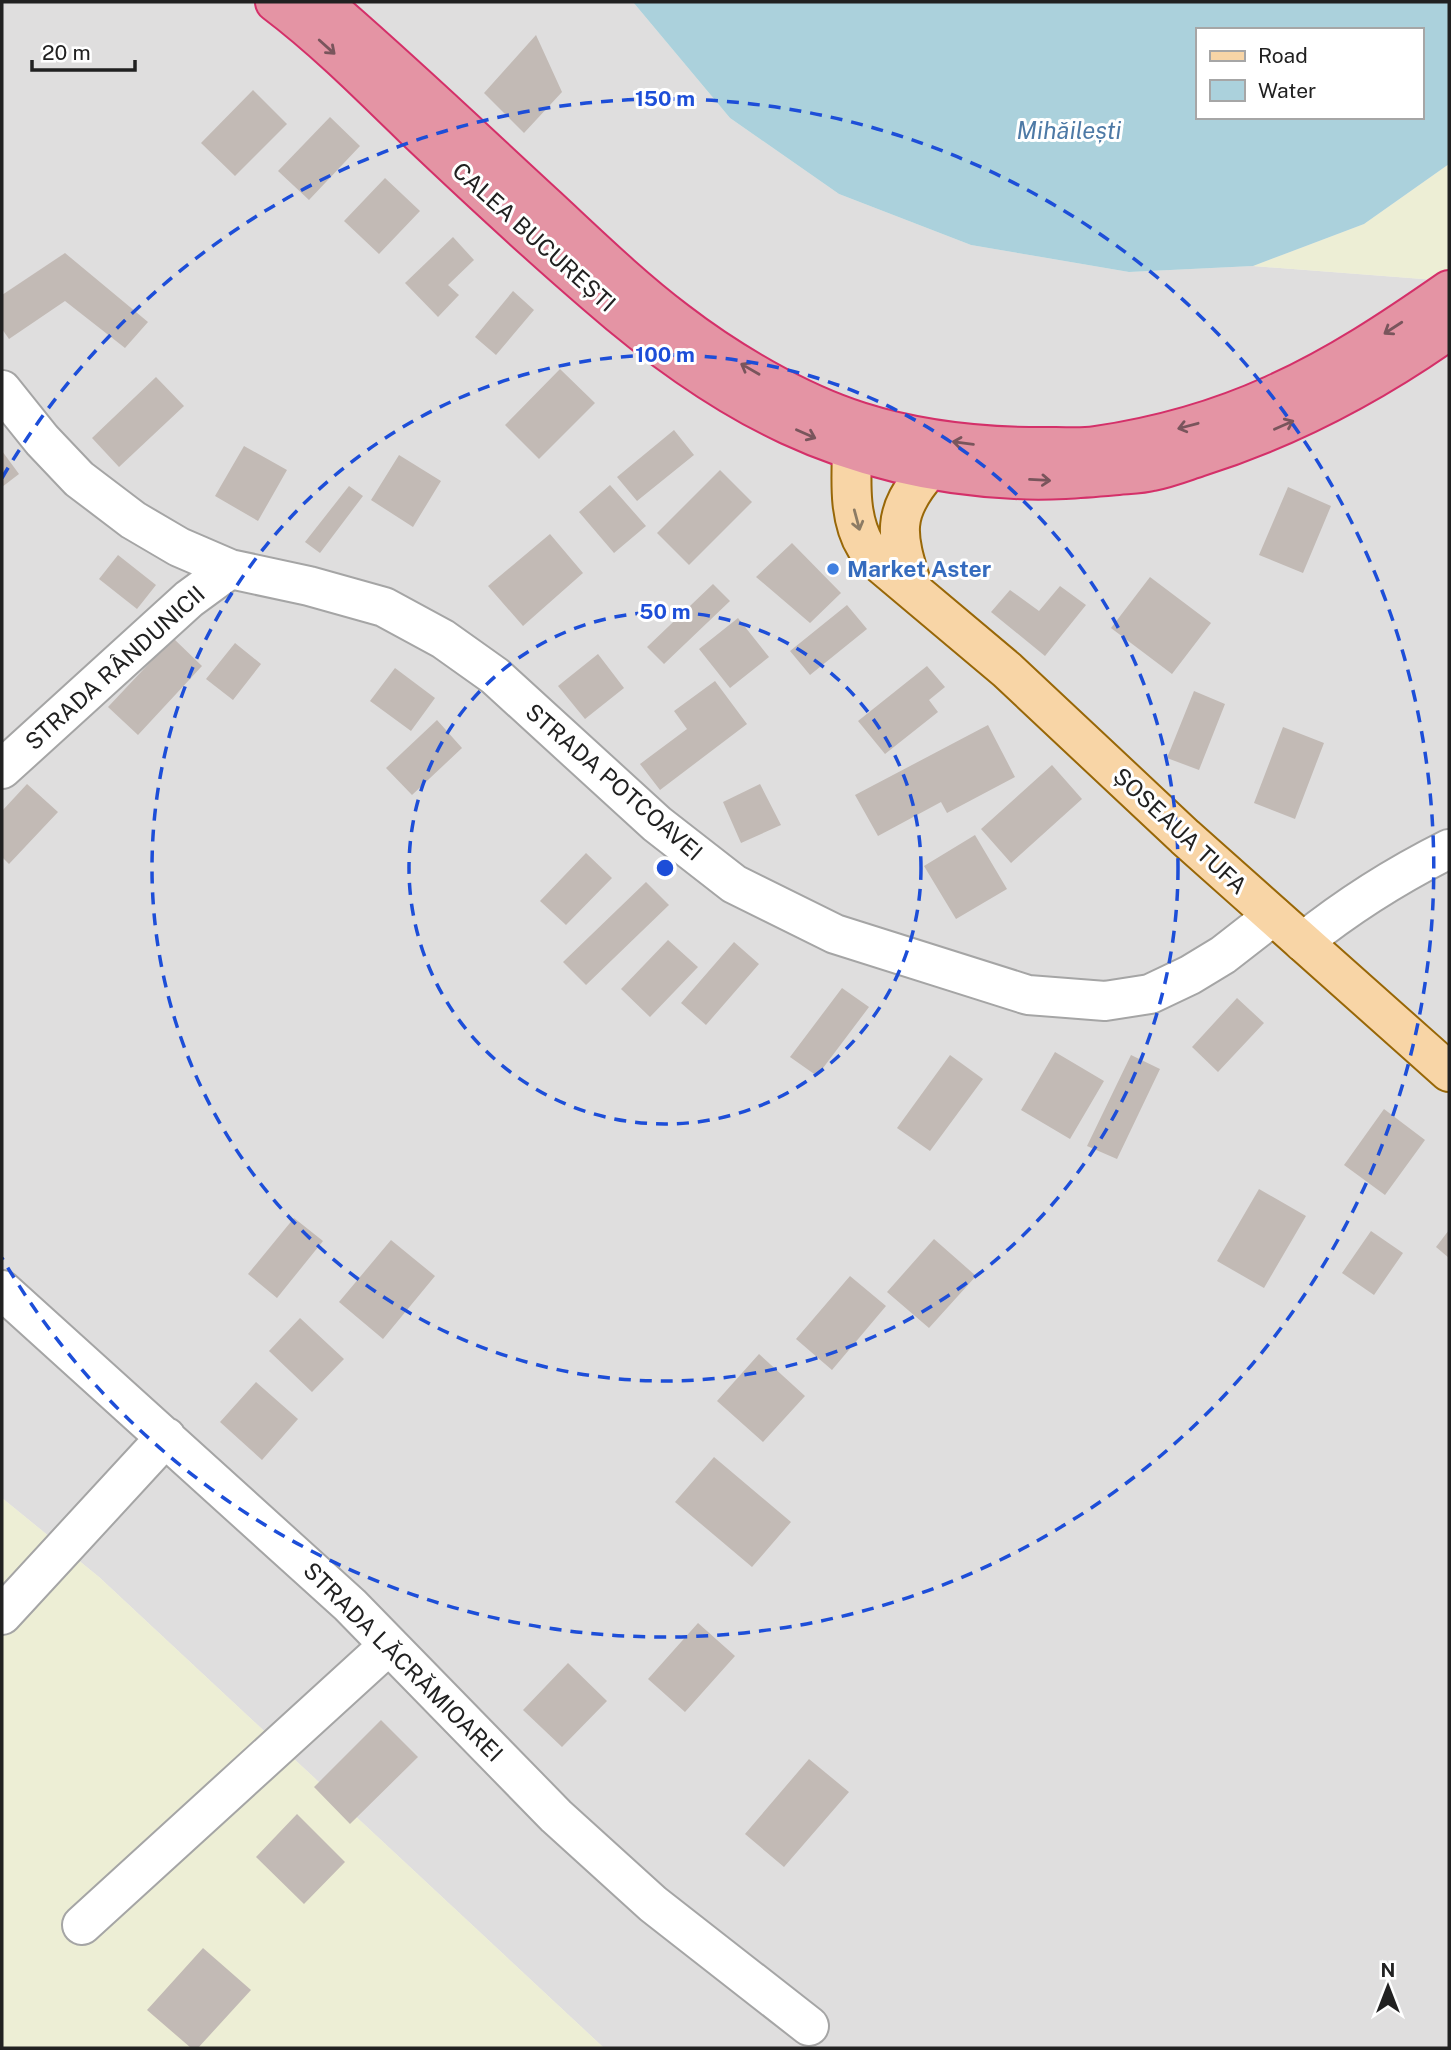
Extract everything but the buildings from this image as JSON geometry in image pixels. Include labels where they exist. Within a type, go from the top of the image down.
[{"type":"highway","name":"CALEA BUCUREȘTI","points":[[275,2],[598,297],[668,354],[768,416],[808,436],[852,452],[929,470],[981,478],[1057,481],[1152,471],[1245,442],[1331,404],[1449,330]]},
{"type":"highway","name":"CALEA BUCUREȘTI","points":[[322,2],[393,62],[616,271],[677,322],[743,365],[804,400],[859,422],[911,436],[972,444],[1093,446],[1148,436],[1209,420],[1272,396],[1333,365],[1396,327],[1449,290]]},
{"type":"main road","name":"ȘOSEAUA TUFA","points":[[852,452],[853,502],[858,525],[866,547],[881,564],[1007,670],[1273,916],[1449,1072]]},
{"type":"main road","points":[[913,589],[899,545],[901,516],[908,497],[929,470]]},
{"type":"street","name":"STRADA POTCOAVEI","points":[[2,390],[42,440],[79,479],[145,527],[179,547],[230,569],[309,586],[384,607],[443,639],[495,676],[657,824],[734,884],[824,929],[1028,995],[1105,1000],[1150,994],[1189,975],[1223,955],[1273,916]]},
{"type":"street","name":"STRADA RÂNDUNICII","points":[[2,769],[189,599],[230,569]]},
{"type":"street","points":[[1303,942],[1342,911],[1403,872],[1449,849]]},
{"type":"street","name":"STRADA LĂCRĂMIOAREI","points":[[2,1290],[350,1605],[575,1834],[653,1904],[809,2026]]},
{"type":"street","points":[[2,1615],[166,1437]]},
{"type":"street","points":[[82,1926],[389,1645]]},
{"type":"shaded area","points":[[2,2],[633,2],[730,118],[839,194],[971,245],[1129,272],[1253,266],[1449,281],[1449,2048],[604,2048],[99,1577],[2,1498]]},
{"type":"green space","points":[[1449,164],[1449,281],[1253,266],[1364,224]]},
{"type":"green space","points":[[2,1498],[99,1577],[604,2048],[2,2048]]},
{"type":"water","name":"Mihăilești","points":[[633,2],[1449,2],[1449,164],[1364,224],[1253,266],[1129,272],[971,245],[839,194],[730,118]]},
{"type":"place","name":"Market Aster","points":[[833,569]]}]
